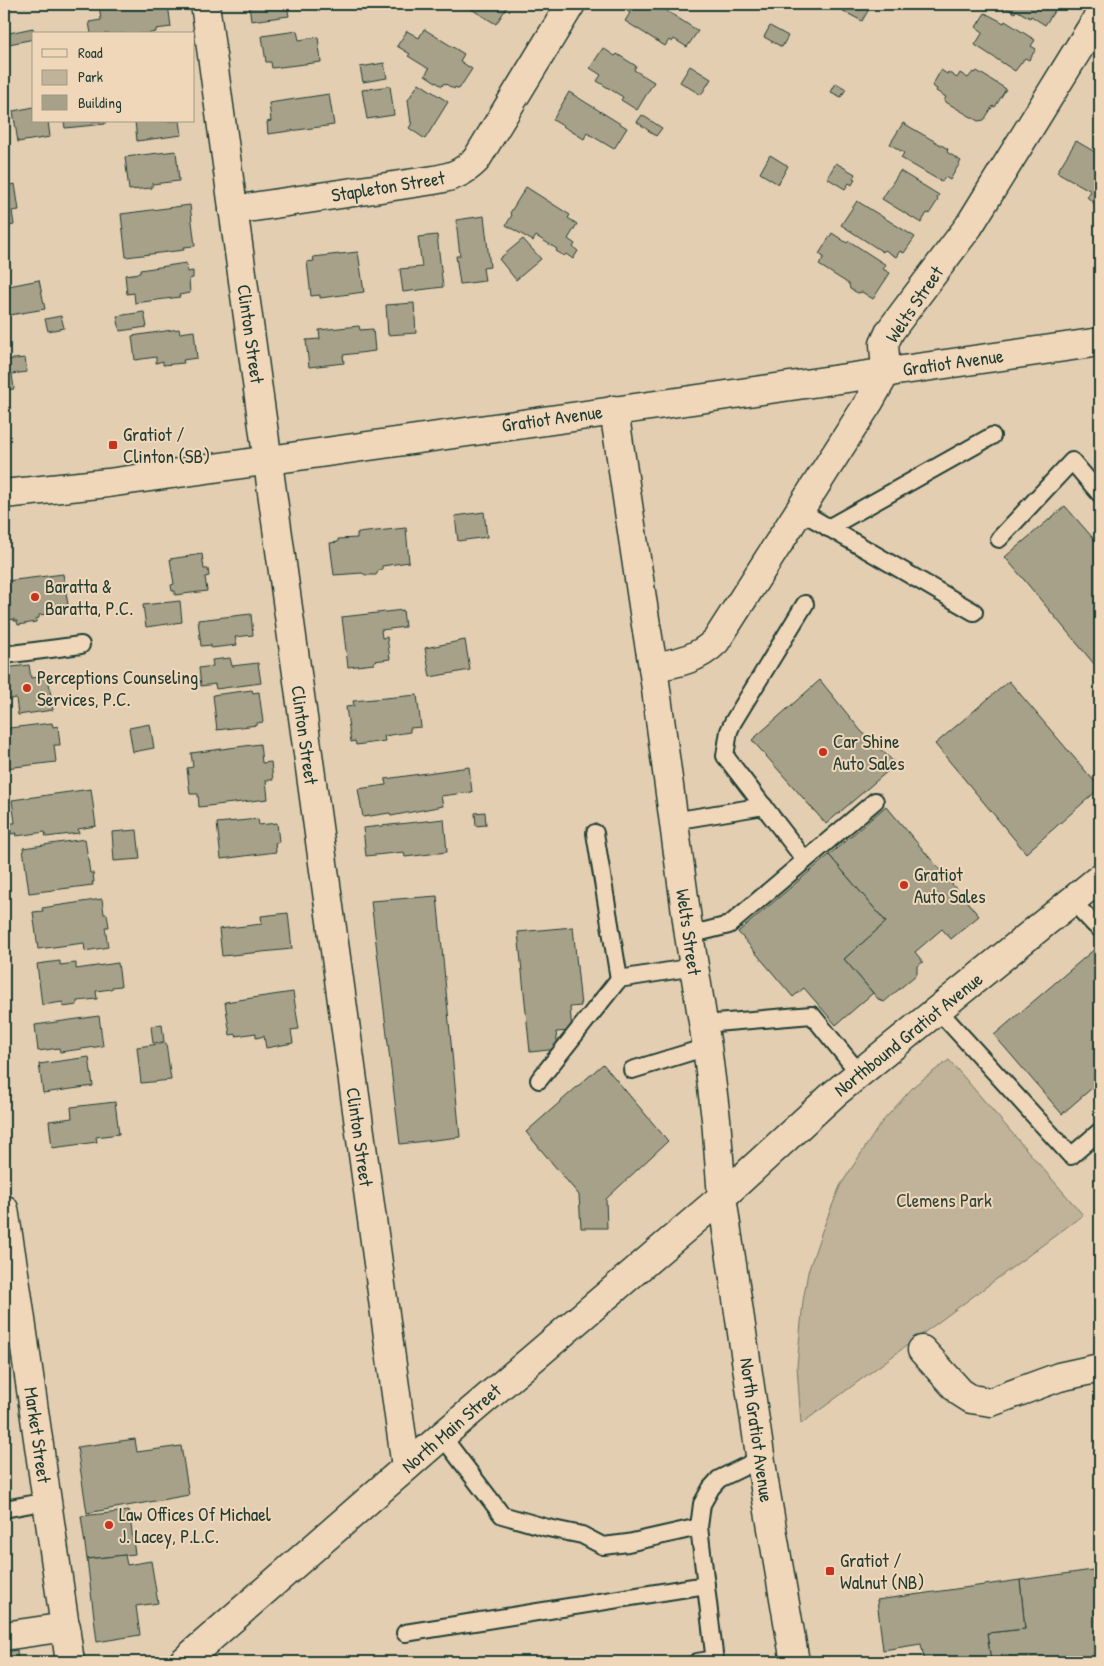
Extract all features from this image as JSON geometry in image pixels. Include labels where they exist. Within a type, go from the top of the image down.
[{"type":"street","name":"Clinton Street","points":[[205,4],[406,1467]]},
{"type":"street","name":"Stapleton Street","points":[[233,210],[457,175],[476,160],[571,4]]},
{"type":"street","name":"Welts Street","points":[[886,372],[884,344],[890,331],[969,226],[1100,14]]},
{"type":"street","name":"Gratiot Avenue","points":[[4,494],[268,460],[1100,342]]},
{"type":"street","points":[[653,666],[695,657],[706,651],[716,641],[844,443],[886,372]]},
{"type":"street","name":"Welts Street","points":[[614,410],[653,666],[689,934],[705,1036],[716,1119],[722,1197]]},
{"type":"street","name":"Northbound Gratiot Avenue","points":[[722,1197],[834,1094],[1100,878]]},
{"type":"street","name":"North Main Street","points":[[183,1662],[406,1467],[722,1197]]},
{"type":"street","name":"North Gratiot Avenue","points":[[722,1197],[760,1459],[795,1662]]},
{"type":"street","name":"Market Street","points":[[4,1209],[10,1293],[48,1501],[70,1662]]},
{"type":"street","points":[[922,1350],[960,1392],[971,1399],[991,1402],[1066,1375],[1100,1368]]},
{"type":"street","points":[[4,1636],[66,1627]]},
{"type":"lane","points":[[828,528],[992,436]]},
{"type":"lane","points":[[999,539],[1072,461],[1100,494]]},
{"type":"lane","points":[[800,510],[974,612]]},
{"type":"lane","points":[[805,604],[733,722],[725,756],[805,860]]},
{"type":"lane","points":[[4,655],[81,645]]},
{"type":"lane","points":[[689,934],[729,925],[875,801]]},
{"type":"lane","points":[[674,821],[764,806]]},
{"type":"lane","points":[[594,833],[619,979]]},
{"type":"lane","points":[[1072,901],[1095,926],[1100,928]]},
{"type":"lane","points":[[538,1080],[619,979],[694,967]]},
{"type":"lane","points":[[938,1010],[1071,1156],[1100,1131]]},
{"type":"lane","points":[[632,1070],[705,1036],[812,1015],[859,1073]]},
{"type":"lane","points":[[442,1436],[502,1515],[582,1535],[603,1546],[628,1543],[699,1527]]},
{"type":"lane","points":[[697,1662],[715,1661],[699,1527],[702,1504],[711,1488],[719,1479],[760,1459]]},
{"type":"lane","points":[[4,1509],[48,1501]]},
{"type":"lane","points":[[405,1633],[706,1585]]},
{"type":"green space","name":"Clemens Park","points":[[949,1060],[1083,1215],[801,1424],[797,1366],[803,1301],[808,1272],[840,1186],[881,1123],[915,1085]]},
{"type":"building","points":[[99,4],[168,4],[171,27],[156,29],[156,32],[91,32],[89,22],[101,20]]},
{"type":"building","points":[[249,4],[296,4],[287,5],[289,16],[251,21]]},
{"type":"building","points":[[359,4],[377,4],[377,8],[360,11]]},
{"type":"building","points":[[467,4],[509,4],[496,24],[466,6]]},
{"type":"building","points":[[632,4],[667,4],[670,6],[667,11],[698,31],[687,47],[674,39],[672,42],[669,40],[665,46],[625,21],[630,13],[627,11]]},
{"type":"building","points":[[848,4],[872,4],[862,21],[843,11]]},
{"type":"building","points":[[999,4],[1059,4],[1045,25],[1031,16],[1030,18],[1016,10],[1015,13]]},
{"type":"building","points":[[985,13],[1004,23],[1005,21],[1035,40],[1031,46],[1036,49],[1029,60],[1025,58],[1015,71],[975,45],[983,32],[976,27]]},
{"type":"building","points":[[770,26],[788,36],[782,47],[764,37]]},
{"type":"building","points":[[33,28],[32,39],[4,45],[4,34]]},
{"type":"building","points":[[424,29],[464,54],[460,61],[472,69],[459,89],[455,87],[454,89],[444,83],[442,86],[425,75],[429,69],[408,56],[410,54],[397,46],[407,31],[419,38]]},
{"type":"building","points":[[297,31],[299,40],[318,37],[321,62],[272,68],[271,62],[266,62],[262,36]]},
{"type":"building","points":[[603,48],[636,66],[634,70],[654,82],[637,110],[621,100],[623,97],[597,81],[601,75],[590,68]]},
{"type":"building","points":[[384,63],[387,78],[363,82],[360,67]]},
{"type":"building","points":[[690,66],[711,79],[701,95],[680,82]]},
{"type":"building","points":[[941,70],[957,78],[960,73],[968,78],[973,72],[977,71],[1006,89],[984,120],[978,121],[944,101],[946,97],[932,86]]},
{"type":"building","points":[[419,83],[448,102],[425,139],[409,128],[412,123],[408,100]]},
{"type":"building","points":[[836,83],[846,89],[841,97],[831,92]]},
{"type":"building","points":[[390,86],[394,115],[367,119],[362,90]]},
{"type":"building","points":[[569,92],[627,128],[614,149],[587,133],[584,139],[553,120]]},
{"type":"building","points":[[329,94],[334,125],[268,134],[267,122],[271,121],[269,103]]},
{"type":"building","points":[[32,107],[32,122],[48,122],[50,137],[18,142],[13,111]]},
{"type":"building","points":[[642,115],[662,128],[656,136],[637,122]]},
{"type":"building","points":[[64,122],[105,122],[105,124],[65,128]]},
{"type":"building","points":[[135,122],[180,122],[182,135],[137,141]]},
{"type":"building","points":[[903,123],[948,149],[947,152],[961,161],[950,180],[945,177],[942,182],[901,158],[904,153],[890,144]]},
{"type":"building","points":[[1076,141],[1100,155],[1100,209],[1087,197],[1091,191],[1057,172]]},
{"type":"building","points":[[176,151],[179,181],[152,184],[152,188],[129,190],[125,157]]},
{"type":"building","points":[[770,155],[788,166],[778,184],[760,173]]},
{"type":"building","points":[[836,163],[855,174],[852,185],[849,183],[845,189],[827,178]]},
{"type":"building","points":[[900,171],[939,195],[929,214],[927,213],[921,223],[882,199]]},
{"type":"building","points":[[15,184],[19,210],[12,211],[14,225],[4,227],[4,186]]},
{"type":"building","points":[[526,187],[570,215],[568,218],[577,224],[568,239],[575,244],[573,247],[578,251],[573,259],[566,254],[564,256],[556,251],[557,249],[536,236],[533,241],[506,225],[512,215],[510,213]]},
{"type":"building","points":[[857,201],[915,237],[904,253],[900,251],[896,257],[885,250],[883,252],[841,225]]},
{"type":"building","points":[[190,205],[195,246],[183,247],[184,250],[126,257],[121,214]]},
{"type":"building","points":[[484,216],[490,267],[483,268],[485,281],[460,284],[456,256],[460,256],[456,220]]},
{"type":"building","points":[[832,233],[847,243],[849,241],[886,265],[883,269],[890,273],[873,299],[862,292],[858,293],[850,289],[849,284],[819,265],[824,257],[819,254]]},
{"type":"building","points":[[437,235],[443,287],[403,292],[400,269],[422,267],[418,237]]},
{"type":"building","points":[[523,239],[541,259],[516,280],[499,259]]},
{"type":"building","points":[[358,252],[364,292],[320,298],[320,295],[311,296],[307,262],[314,261],[313,257]]},
{"type":"building","points":[[186,263],[187,272],[193,271],[193,278],[189,279],[190,293],[179,295],[180,297],[135,303],[134,293],[127,294],[125,275],[140,273],[140,270]]},
{"type":"building","points":[[39,280],[45,309],[4,316],[4,287]]},
{"type":"building","points":[[414,303],[416,333],[388,335],[386,305]]},
{"type":"building","points":[[144,312],[147,327],[120,331],[117,316]]},
{"type":"building","points":[[61,316],[64,328],[48,331],[45,319]]},
{"type":"building","points":[[359,326],[360,330],[373,329],[375,351],[343,355],[344,363],[309,367],[306,340],[320,339],[319,330]]},
{"type":"building","points":[[179,329],[180,333],[194,331],[197,358],[183,360],[184,363],[163,365],[163,361],[156,363],[156,357],[135,360],[132,336]]},
{"type":"building","points":[[25,358],[27,372],[12,374],[14,389],[4,390],[4,360]]},
{"type":"building","points":[[1065,506],[1100,546],[1100,671],[1005,557]]},
{"type":"building","points":[[484,512],[487,537],[458,541],[455,516]]},
{"type":"building","points":[[406,528],[409,562],[382,566],[382,570],[379,570],[376,575],[362,573],[334,575],[330,543],[338,542],[338,539],[357,538],[357,533]]},
{"type":"building","points":[[202,554],[204,569],[208,569],[209,576],[205,577],[207,591],[175,595],[171,585],[174,584],[170,559]]},
{"type":"building","name":"Baratta & Baratta, P.C.","points":[[63,574],[68,605],[54,607],[54,613],[39,615],[36,622],[18,625],[14,619],[4,621],[4,589],[8,589],[7,581]]},
{"type":"building","points":[[180,601],[182,622],[146,627],[143,605]]},
{"type":"building","points":[[403,610],[405,627],[381,630],[382,638],[387,637],[390,659],[374,661],[374,664],[348,667],[342,617]]},
{"type":"building","points":[[251,614],[253,635],[235,637],[237,645],[211,648],[211,645],[201,646],[198,620]]},
{"type":"building","points":[[465,640],[470,670],[430,677],[425,648]]},
{"type":"building","points":[[230,658],[232,666],[258,663],[261,683],[216,689],[215,684],[201,686],[199,668],[213,666],[212,660]]},
{"type":"building","name":"Perceptions Counseling Services, P.C.","points":[[29,665],[31,678],[48,676],[53,710],[18,715],[16,698],[4,700],[4,668]]},
{"type":"building","name":"Car Shine Auto Sales","points":[[820,680],[861,731],[896,764],[826,824],[752,740]]},
{"type":"building","points":[[1009,681],[1100,788],[1026,853],[935,744]]},
{"type":"building","points":[[252,690],[253,693],[259,692],[263,722],[257,723],[257,725],[217,730],[213,695]]},
{"type":"building","points":[[417,695],[421,727],[410,728],[410,732],[384,736],[385,741],[356,745],[355,741],[351,742],[346,707],[354,706],[353,701]]},
{"type":"building","points":[[52,723],[53,727],[58,726],[60,745],[54,745],[56,762],[6,768],[4,732],[9,731],[9,728]]},
{"type":"building","points":[[150,724],[154,748],[133,752],[129,728]]},
{"type":"building","points":[[260,744],[262,763],[271,762],[273,780],[266,780],[268,799],[199,807],[198,794],[190,794],[187,768],[193,767],[191,753]]},
{"type":"building","points":[[469,767],[472,792],[441,796],[443,806],[391,816],[390,813],[363,817],[358,789],[386,785],[385,779]]},
{"type":"building","points":[[91,789],[96,826],[78,829],[79,833],[46,837],[45,832],[16,836],[17,833],[11,834],[10,823],[15,823],[12,800]]},
{"type":"building","name":"Gratiot Auto Sales","points":[[886,806],[979,916],[951,939],[942,929],[915,952],[923,962],[917,966],[917,974],[884,1002],[879,1000],[844,959],[886,922],[829,855]]},
{"type":"building","points":[[485,812],[486,825],[476,826],[475,813]]},
{"type":"building","points":[[258,819],[259,825],[277,823],[279,842],[275,843],[276,852],[221,859],[217,823]]},
{"type":"building","points":[[444,819],[447,852],[405,857],[404,852],[366,856],[363,828]]},
{"type":"building","points":[[137,830],[140,859],[114,861],[112,832]]},
{"type":"building","points":[[85,839],[90,873],[93,873],[93,885],[29,893],[23,848]]},
{"type":"building","points":[[829,855],[886,922],[844,959],[873,993],[836,1025],[804,988],[793,997],[738,932]]},
{"type":"building","points":[[437,896],[460,1137],[400,1144],[371,901]]},
{"type":"building","points":[[102,899],[104,914],[107,914],[109,927],[105,927],[108,947],[85,951],[84,943],[38,949],[33,912],[43,911],[42,908]]},
{"type":"building","points":[[288,913],[292,949],[222,956],[219,929],[262,924],[261,916]]},
{"type":"building","points":[[573,927],[581,1006],[570,1007],[572,1031],[556,1032],[558,1049],[530,1052],[518,932]]},
{"type":"building","points":[[1097,947],[1100,951],[1100,1081],[1062,1114],[994,1035]]},
{"type":"building","points":[[60,961],[60,965],[76,963],[76,969],[118,963],[121,986],[96,991],[97,999],[77,1001],[77,1005],[63,1007],[63,1002],[42,1005],[37,964]]},
{"type":"building","points":[[293,992],[299,1029],[291,1030],[293,1043],[266,1048],[264,1036],[256,1038],[256,1033],[230,1035],[225,1002]]},
{"type":"building","points":[[99,1016],[103,1046],[60,1052],[59,1048],[38,1051],[35,1025]]},
{"type":"building","points":[[162,1024],[164,1042],[153,1043],[151,1026]]},
{"type":"building","points":[[166,1043],[171,1080],[141,1083],[137,1047]]},
{"type":"building","points":[[89,1057],[93,1086],[43,1093],[39,1064]]},
{"type":"building","points":[[603,1064],[668,1141],[606,1199],[607,1228],[581,1228],[579,1195],[526,1132]]},
{"type":"building","points":[[115,1102],[119,1134],[96,1137],[97,1142],[52,1148],[49,1121],[72,1118],[71,1107]]},
{"type":"building","points":[[135,1439],[137,1452],[181,1446],[189,1495],[87,1513],[77,1447]]},
{"type":"building","points":[[129,1511],[135,1554],[87,1559],[81,1516]]},
{"type":"building","points":[[125,1555],[127,1565],[151,1561],[158,1603],[136,1606],[140,1635],[97,1642],[87,1559]]},
{"type":"building","points":[[1100,1569],[1100,1662],[991,1662],[987,1633],[1025,1629],[1020,1580]]},
{"type":"building","points":[[1020,1580],[1025,1629],[987,1633],[991,1662],[925,1662],[921,1644],[883,1650],[877,1600]]},
{"type":"building","points":[[17,1650],[18,1662],[4,1662],[4,1652]]},
{"type":"place","name":"Gratiot / Clinton (SB)","points":[[113,445]]},
{"type":"place","name":"Baratta & Baratta, P.C.","points":[[35,597]]},
{"type":"place","name":"Perceptions Counseling Services, P.C.","points":[[27,688]]},
{"type":"place","name":"Car Shine Auto Sales","points":[[823,752]]},
{"type":"place","name":"Gratiot Auto Sales","points":[[904,885]]},
{"type":"place","name":"Law Offices Of Michael J. Lacey, P.L.C.","points":[[109,1525]]},
{"type":"place","name":"Gratiot / Walnut (NB)","points":[[830,1571]]}]
